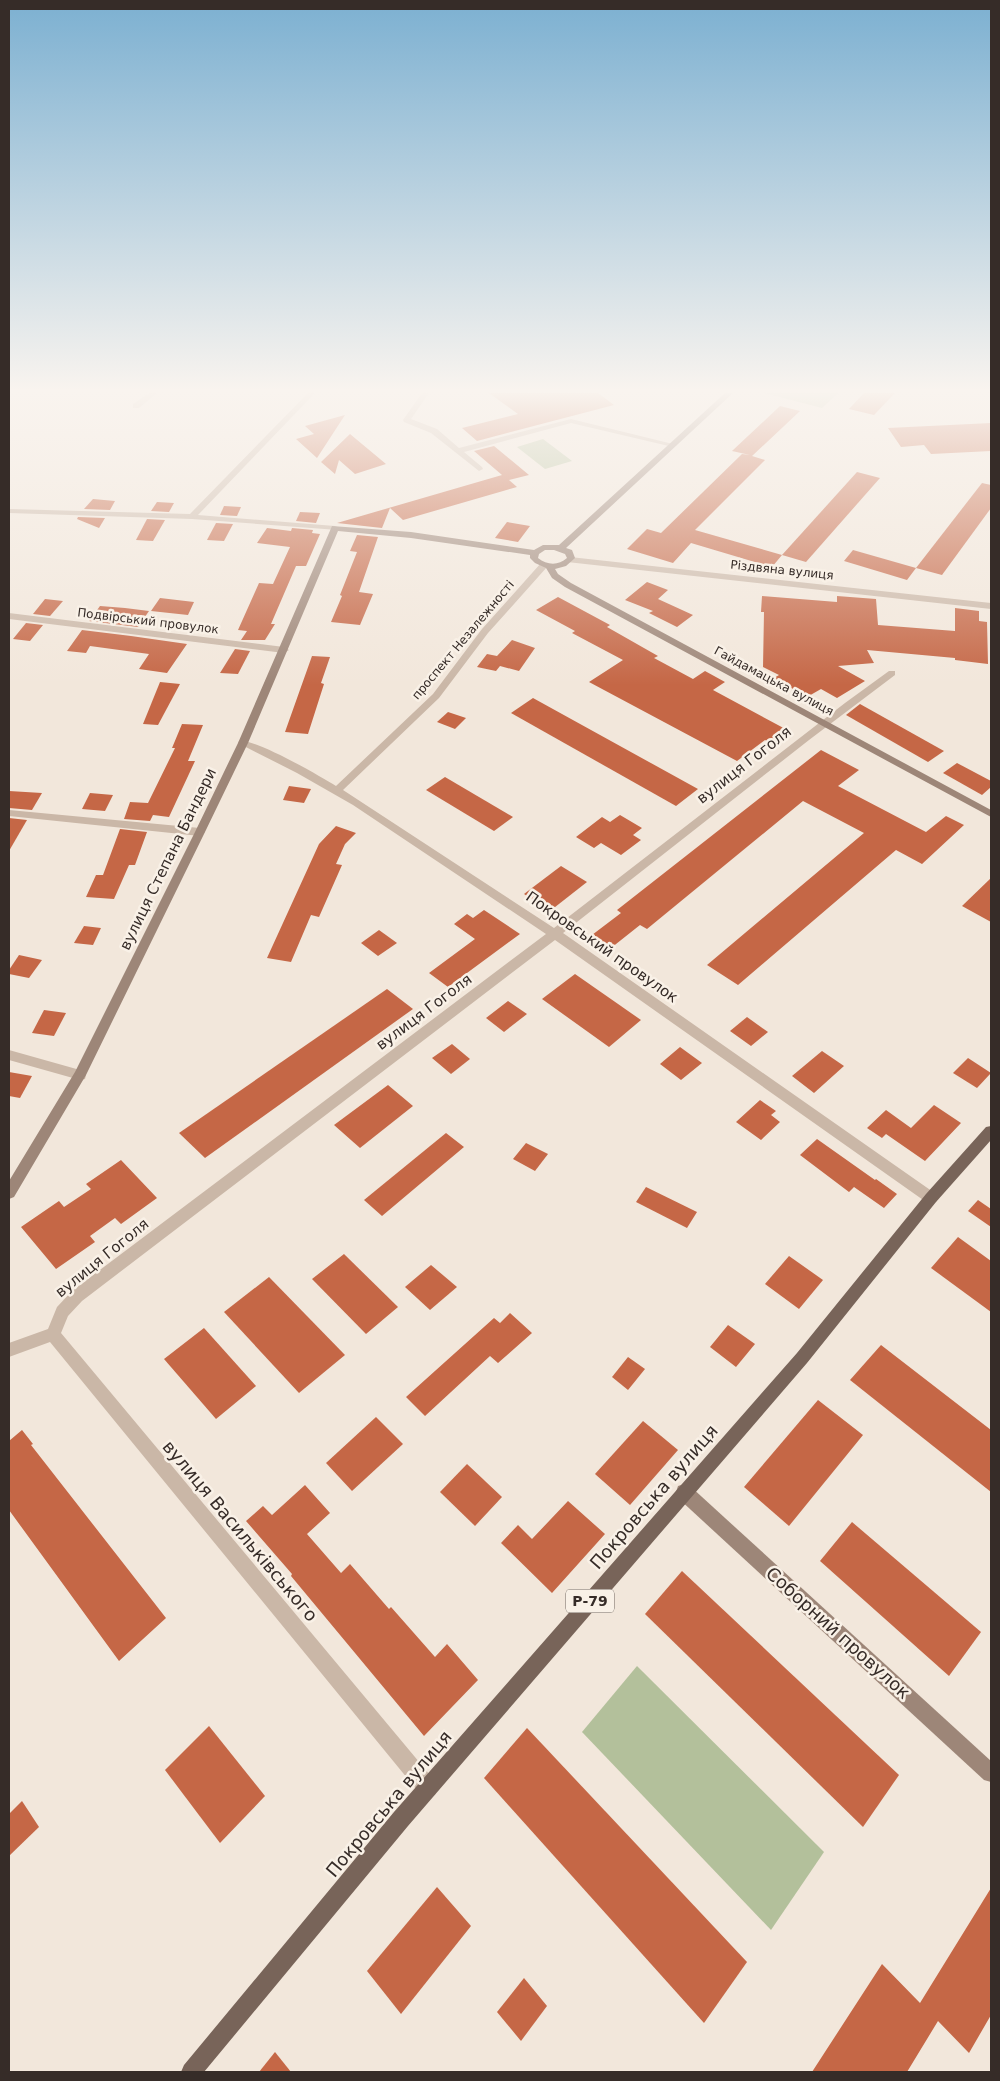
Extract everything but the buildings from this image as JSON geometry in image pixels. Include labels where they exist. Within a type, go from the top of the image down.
[{"type":"main road","name":"Покровська вулиця","points":[[191,2072],[428,1788],[802,1358],[931,1198],[991,1131]]},
{"type":"street","points":[[192,517],[218,490]]},
{"type":"street","points":[[561,548],[624,490]]},
{"type":"street","points":[[9,510],[192,517],[411,535],[535,553],[549,547],[561,548],[568,552],[570,560],[560,566],[546,566]]},
{"type":"street","name":"вулиця Степана Бандери","points":[[9,1193],[80,1075],[200,832],[243,743],[335,528]]},
{"type":"street","name":"Гайдамацька вулиця","points":[[535,553],[536,561],[546,566],[568,586],[824,722],[991,814]]},
{"type":"street","name":"Різдвяна вулиця","points":[[570,560],[991,606]]},
{"type":"street","name":"проспект Незалежності","points":[[336,791],[436,696],[485,631],[546,566]]},
{"type":"street","name":"Подвірський провулок","points":[[9,616],[284,650]]},
{"type":"street","name":"вулиця Гоголя","points":[[53,1334],[62,1312],[77,1296],[227,1180],[555,934],[824,722],[892,673]]},
{"type":"street","name":"Покровський провулок","points":[[243,743],[266,752],[336,791],[555,934],[931,1198]]},
{"type":"street","points":[[9,813],[200,832]]},
{"type":"street","points":[[9,1055],[80,1075]]},
{"type":"street","points":[[9,1350],[53,1334]]},
{"type":"street","name":"вулиця Васильківського","points":[[53,1334],[428,1788]]},
{"type":"street","name":"Соборний провулок","points":[[684,1492],[991,1773]]},
{"type":"green space","points":[[637,1666],[824,1852],[771,1930],[582,1732]]}]
